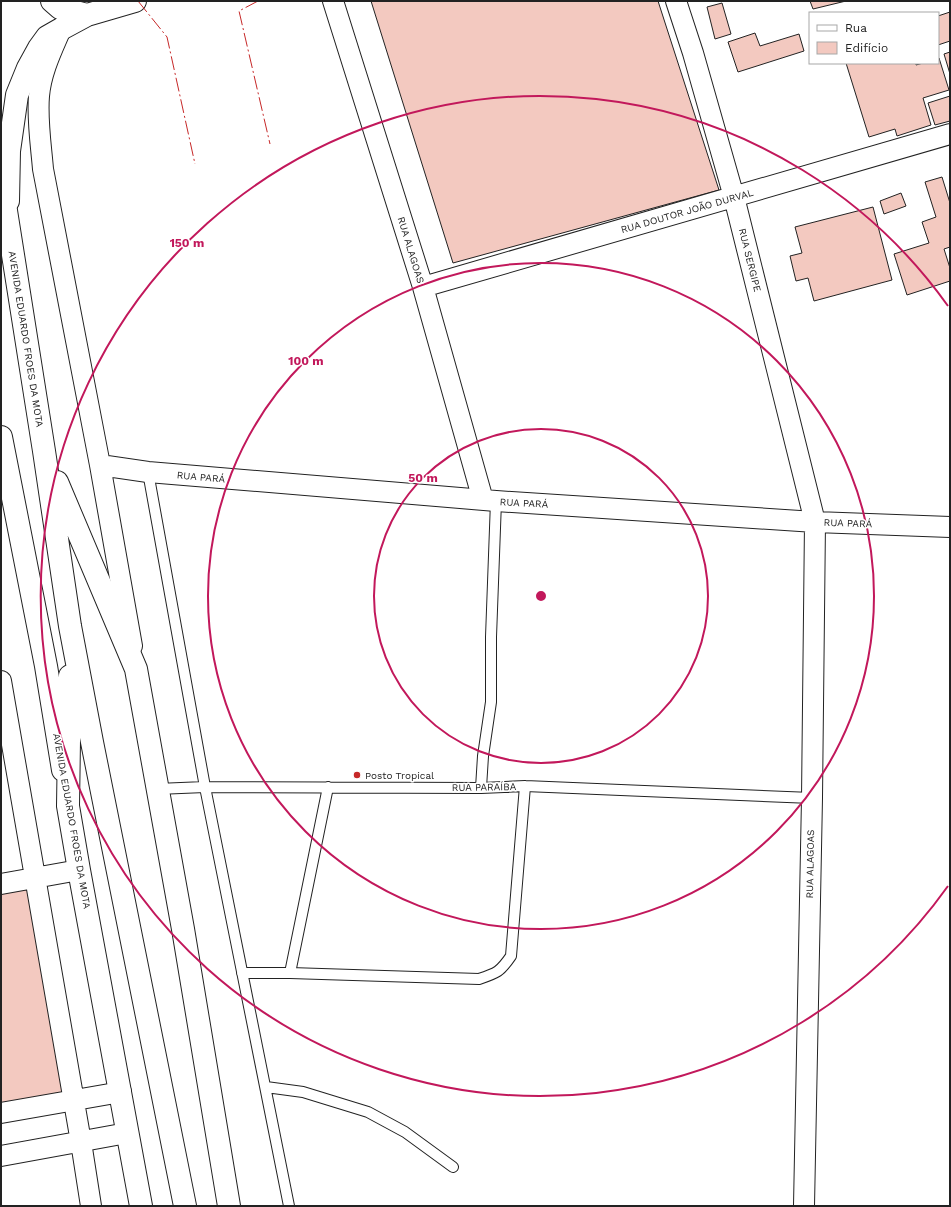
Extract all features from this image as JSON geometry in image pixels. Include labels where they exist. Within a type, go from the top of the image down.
[{"type":"main road","points":[[52,1],[60,8],[87,15]]},
{"type":"main road","points":[[8,220],[9,151],[17,95],[28,68],[39,48],[47,37],[87,15],[135,1]]},
{"type":"main road","name":"AVENIDA EDUARDO FROES DA MOTA","points":[[1,179],[70,626],[185,1206]]},
{"type":"main road","name":"AVENIDA EDUARDO FROES DA MOTA","points":[[1,437],[46,666],[79,870],[140,1206]]},
{"type":"main road","name":"AVENIDA EDUARDO FROES DA MOTA","points":[[44,451],[136,669],[183,929],[229,1206]]},
{"type":"main road","points":[[68,806],[70,626]]},
{"type":"street","name":"RUA ALAGOAS","points":[[333,1],[490,501]]},
{"type":"street","name":"RUA SERGIPE","points":[[676,1],[693,53],[734,197],[815,522]]},
{"type":"street","points":[[60,29],[45,68],[39,94],[40,138],[43,169],[100,465],[136,669]]},
{"type":"street","name":"RUA DOUTOR JOÃO DURVAL","points":[[423,287],[950,134]]},
{"type":"street","name":"RUA PARÁ","points":[[100,465],[148,472],[490,501],[815,522],[950,527]]},
{"type":"street","name":"RUA ALAGOAS","points":[[804,1206],[812,798],[815,522]]},
{"type":"street","points":[[1,681],[91,1206]]},
{"type":"street","points":[[1,884],[79,870]]},
{"type":"street","points":[[1,1112],[120,1092]]},
{"type":"street","points":[[1,1156],[127,1133]]},
{"type":"lane","points":[[148,472],[205,787],[289,1206]]},
{"type":"lane","points":[[481,788],[482,756],[490,702],[490,501]]},
{"type":"lane","points":[[242,973],[290,973],[479,979],[495,974],[502,969],[511,956],[525,786]]},
{"type":"lane","name":"RUA PARAÍBA","points":[[157,789],[205,787],[481,788],[525,786],[812,798]]},
{"type":"lane","points":[[290,973],[328,787]]},
{"type":"lane","points":[[266,1087],[303,1092],[368,1112],[405,1132],[453,1167]]},
{"type":"building","points":[[371,1],[658,1],[719,190],[453,263]]},
{"type":"building","points":[[810,1],[846,1],[813,9]]},
{"type":"building","points":[[722,3],[731,34],[715,39],[707,7]]},
{"type":"building","points":[[950,12],[950,41],[939,45],[939,16]]},
{"type":"building","points":[[755,33],[760,46],[799,34],[804,51],[738,72],[728,42]]},
{"type":"building","points":[[950,52],[950,74],[944,54]]},
{"type":"building","points":[[939,58],[949,90],[923,98],[931,125],[897,136],[895,129],[869,137],[846,64],[939,64]]},
{"type":"building","points":[[950,96],[950,121],[935,125],[928,103]]},
{"type":"building","points":[[942,177],[950,203],[950,247],[944,249],[950,268],[950,281],[907,295],[894,254],[929,243],[922,222],[936,217],[925,182]]},
{"type":"building","points":[[901,193],[906,206],[884,214],[880,201]]},
{"type":"building","points":[[873,207],[892,280],[814,301],[808,278],[796,281],[790,256],[802,253],[795,227]]},
{"type":"building","points":[[27,888],[66,1094],[1,1105],[1,894]]},
{"type":"power","points":[[138,1],[167,37],[195,164]]},
{"type":"power","points":[[258,1],[239,11],[270,144]]},
{"type":"place","name":"Posto Tropical","points":[[357,775]]}]
